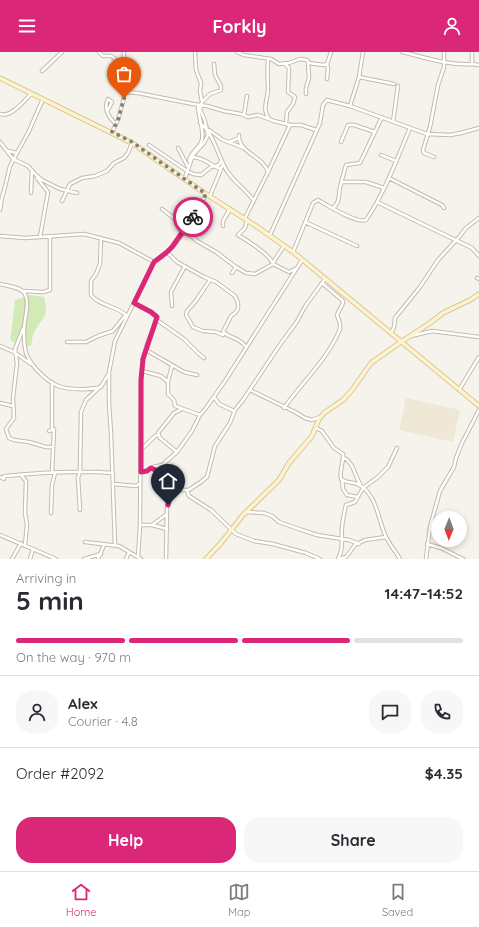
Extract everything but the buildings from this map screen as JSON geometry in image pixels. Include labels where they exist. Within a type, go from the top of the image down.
[{"type":"street","points":[[42,71],[62,52]]},
{"type":"street","points":[[99,52],[104,56],[110,55],[115,58],[123,69]]},
{"type":"street","points":[[112,132],[124,98],[121,83],[124,52]]},
{"type":"street","points":[[188,168],[191,154],[202,142],[200,123],[201,83],[196,70],[195,52]]},
{"type":"street","points":[[237,52],[244,55],[272,60],[279,64],[285,64],[300,59],[307,60],[308,62],[327,64]]},
{"type":"street","points":[[327,79],[327,64],[331,52]]},
{"type":"street","points":[[350,106],[360,77],[363,52]]},
{"type":"street","points":[[402,52],[416,57],[444,62],[463,65],[479,65]]},
{"type":"street","points":[[434,157],[424,153],[423,151],[437,95],[438,85],[444,67],[444,52]]},
{"type":"street","points":[[472,52],[472,64]]},
{"type":"street","points":[[268,59],[268,92],[265,99],[265,109],[269,119]]},
{"type":"street","points":[[306,94],[309,78],[308,62]]},
{"type":"street","points":[[214,64],[215,75],[221,86],[221,90],[210,94],[200,104],[200,112],[221,160],[230,176],[254,201]]},
{"type":"street","points":[[285,64],[289,68],[288,92],[295,97],[293,104],[287,112],[286,124]]},
{"type":"street","points":[[360,77],[394,84]]},
{"type":"street","points":[[0,78],[132,142],[208,195],[270,235],[293,252],[479,406]]},
{"type":"street","points":[[393,122],[398,86]]},
{"type":"street","points":[[123,92],[138,93],[200,104],[250,117],[258,116],[290,125],[301,125],[316,130]]},
{"type":"street","points":[[0,114],[9,114],[31,94]]},
{"type":"street","points":[[244,115],[246,96]]},
{"type":"street","points":[[0,210],[1,197],[13,159],[30,131],[43,99]]},
{"type":"street","points":[[107,112],[112,102],[108,99],[106,103],[107,112],[109,118],[116,124]]},
{"type":"street","points":[[270,235],[321,119],[323,105],[327,100],[350,106],[427,134],[450,135],[479,128]]},
{"type":"street","points":[[333,208],[339,200],[341,183],[346,165],[360,164],[382,118]]},
{"type":"street","points":[[200,123],[218,137],[244,148],[264,164],[268,172]]},
{"type":"street","points":[[290,125],[246,219],[245,228],[238,235],[271,259],[273,264],[289,272],[293,271],[298,266]]},
{"type":"street","points":[[342,142],[348,125],[354,125],[375,132]]},
{"type":"street","points":[[293,252],[313,203],[318,200],[344,214],[363,221],[366,220],[389,178],[410,128]]},
{"type":"street","points":[[185,178],[192,157],[208,137],[208,129]]},
{"type":"street","points":[[204,143],[218,137]]},
{"type":"street","points":[[229,142],[239,137],[244,148]]},
{"type":"street","points":[[0,142],[13,159],[28,166],[32,170],[48,192],[40,237]]},
{"type":"street","points":[[62,201],[70,184],[82,178],[95,176],[107,171],[114,163],[124,158],[128,153],[132,142]]},
{"type":"street","points":[[149,145],[197,175],[201,175],[214,166],[219,165],[221,160]]},
{"type":"street","points":[[178,148],[188,168]]},
{"type":"street","points":[[7,151],[17,153]]},
{"type":"street","points":[[382,155],[396,161]]},
{"type":"street","points":[[192,157],[194,156],[206,160],[214,166],[221,168]]},
{"type":"street","points":[[115,546],[112,433],[109,404],[109,372],[114,346],[154,262],[167,252],[185,230],[208,195],[223,164]]},
{"type":"street","points":[[31,193],[32,170]]},
{"type":"street","points":[[36,175],[60,189],[77,193]]},
{"type":"street","points":[[389,178],[442,204],[444,208]]},
{"type":"street","points":[[341,183],[366,182],[384,188]]},
{"type":"street","points":[[377,202],[472,248],[479,256]]},
{"type":"street","points":[[162,209],[175,219],[197,241],[246,273],[255,274],[273,264],[284,246]]},
{"type":"street","points":[[223,226],[223,221],[230,209]]},
{"type":"street","points":[[391,333],[394,328],[395,318],[420,287],[438,260],[468,226],[479,218]]},
{"type":"street","points":[[305,222],[357,246]]},
{"type":"street","points":[[0,236],[19,238],[84,234],[119,243],[154,262]]},
{"type":"street","points":[[0,284],[22,290],[43,292],[50,290],[50,236]]},
{"type":"street","points":[[101,238],[100,260],[96,274],[91,279],[91,295],[95,299],[119,309],[128,316]]},
{"type":"street","points":[[167,252],[177,262],[210,280],[219,283],[235,296],[238,309],[230,317],[223,332],[226,335],[241,341],[246,347]]},
{"type":"street","points":[[141,472],[162,465],[177,452],[195,426],[200,415],[214,397],[273,307],[302,260]]},
{"type":"street","points":[[172,306],[171,292],[185,266]]},
{"type":"street","points":[[232,273],[236,267]]},
{"type":"street","points":[[187,491],[206,477],[215,446],[230,423],[234,411],[296,323],[306,305],[326,279]]},
{"type":"street","points":[[210,280],[187,311],[186,315],[193,327],[223,335]]},
{"type":"street","points":[[284,408],[295,392],[322,360],[340,328],[337,315],[343,301],[322,283]]},
{"type":"street","points":[[22,290],[25,295],[26,303],[24,328],[25,350],[32,365]]},
{"type":"street","points":[[207,559],[247,512],[279,480],[289,463],[310,438],[326,410],[343,400],[371,363],[443,313],[479,294]]},
{"type":"street","points":[[134,303],[151,312],[157,317],[157,320],[182,338],[204,358]]},
{"type":"street","points":[[67,342],[86,342],[113,331],[124,317],[128,316]]},
{"type":"street","points":[[138,557],[140,525],[142,372],[146,350],[157,320]]},
{"type":"street","points":[[24,328],[15,346],[17,363],[13,420],[6,430],[9,438],[46,447],[53,447]]},
{"type":"street","points":[[410,336],[432,331],[479,337]]},
{"type":"street","points":[[0,346],[15,353],[58,386],[87,390],[101,387]]},
{"type":"street","points":[[146,350],[184,372],[197,375]]},
{"type":"street","points":[[459,390],[479,357]]},
{"type":"street","points":[[172,366],[168,382],[169,396],[174,400],[176,406],[200,415]]},
{"type":"street","points":[[80,510],[78,478],[80,471],[81,412],[88,398],[101,387],[109,372]]},
{"type":"street","points":[[142,372],[161,376],[168,382]]},
{"type":"street","points":[[51,513],[54,473],[54,429],[51,430],[52,381]]},
{"type":"street","points":[[250,390],[284,408],[296,412],[306,419],[312,420],[321,417]]},
{"type":"street","points":[[214,397],[219,404],[234,411]]},
{"type":"street","points":[[0,403],[13,406]]},
{"type":"street","points":[[141,450],[155,436],[158,435],[159,430],[174,413],[183,409]]},
{"type":"street","points":[[426,559],[430,527],[440,491],[454,466],[462,443],[479,410]]},
{"type":"street","points":[[316,428],[322,432],[333,447],[342,452],[343,457],[340,473],[343,489],[347,495],[358,497]]},
{"type":"street","points":[[158,435],[177,452]]},
{"type":"street","points":[[338,559],[343,539],[342,526],[346,505],[355,502],[363,488],[378,477],[388,467],[397,448]]},
{"type":"street","points":[[343,457],[350,460],[360,485],[373,500],[386,537],[400,559]]},
{"type":"street","points":[[151,468],[160,472],[173,482],[178,489],[186,489],[189,496],[211,510],[237,535],[254,541],[273,544],[306,553],[320,559]]},
{"type":"street","points":[[0,477],[4,479],[4,476],[35,473],[40,474],[47,472],[112,472]]},
{"type":"street","points":[[21,475],[26,481],[25,513],[28,524],[25,546]]},
{"type":"street","points":[[342,480],[360,485]]},
{"type":"street","points":[[166,559],[168,501],[171,495],[173,482]]},
{"type":"street","points":[[113,484],[136,486],[140,484]]},
{"type":"street","points":[[247,512],[264,513],[272,516],[279,522],[317,535],[343,539],[359,544]]},
{"type":"street","points":[[152,525],[167,514]]},
{"type":"street","points":[[140,525],[152,525],[167,529]]},
{"type":"street","points":[[0,535],[56,559]]},
{"type":"street","points":[[338,559],[346,557],[352,548],[365,540],[386,537]]},
{"type":"street","points":[[85,542],[123,548],[141,559]]},
{"type":"street","points":[[12,559],[21,543]]},
{"type":"street","points":[[427,544],[441,548],[463,559]]},
{"type":"street","points":[[98,559],[104,545]]},
{"type":"street","points":[[30,559],[33,549]]},
{"type":"street","points":[[126,559],[129,552]]},
{"type":"street","points":[[84,559],[100,554]]},
{"type":"shaded area","points":[[406,398],[460,410],[453,442],[399,430]]},
{"type":"green space","points":[[29,295],[44,297],[46,310],[44,318],[33,334],[31,346],[24,346],[23,329],[17,341],[13,343],[10,338],[15,300]]},
{"type":"way so far","points":[[124,98],[118,120],[112,132],[132,142],[206,194],[193,217]]},
{"type":"route","points":[[168,505],[172,488],[174,486],[173,482],[160,472],[151,468],[145,472],[141,472],[141,380],[143,359],[157,317],[134,303],[154,262],[172,247],[193,217]]}]
